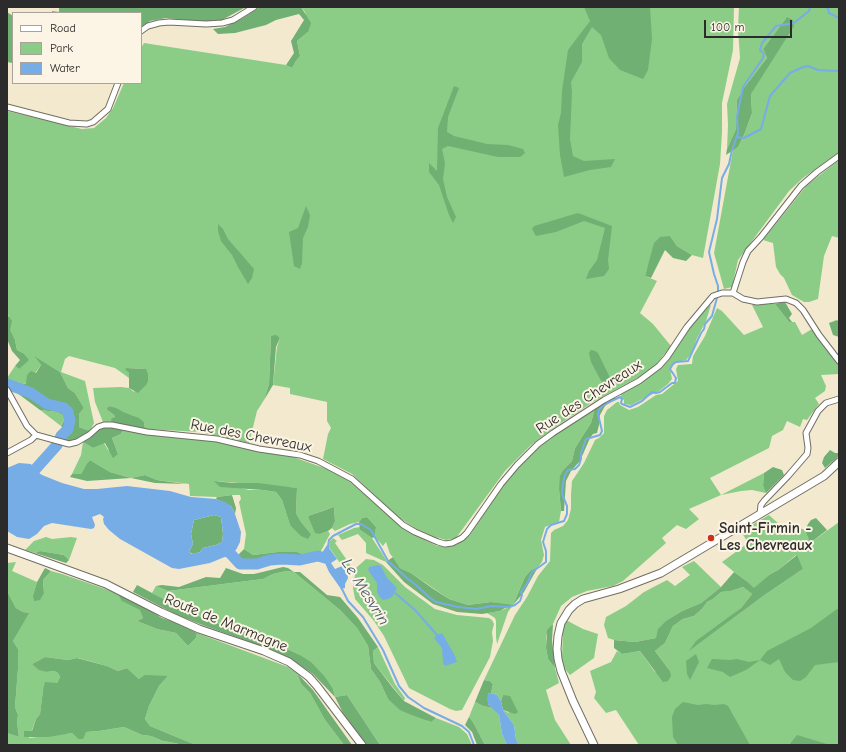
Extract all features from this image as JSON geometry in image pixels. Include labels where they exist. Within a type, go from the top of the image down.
[{"type":"main road","points":[[594,745],[573,701],[558,660],[558,636],[561,623],[565,615],[575,604],[583,600],[619,589],[661,573],[824,476],[839,462]]},
{"type":"main road","name":"Route de Marmagne","points":[[7,548],[106,584],[161,612],[199,629],[264,651],[289,662],[304,673],[317,686],[362,745]]},
{"type":"street","points":[[142,30],[148,26],[159,23],[222,23],[234,20],[254,7]]},
{"type":"street","points":[[7,107],[69,123],[87,124],[97,120],[108,109],[118,84]]},
{"type":"street","points":[[839,156],[800,186],[761,237],[748,251],[742,262],[732,293],[743,300],[757,302],[786,299],[796,304],[803,310],[819,335],[839,361]]},
{"type":"street","name":"Rue des Chevreaux","points":[[36,435],[63,444],[69,444],[77,442],[89,435],[98,427],[112,425],[147,432],[217,439],[258,449],[300,455],[318,461],[352,479],[403,525],[415,532],[438,542],[445,544],[452,543],[462,538],[467,533],[501,484],[538,444],[604,400],[639,381],[659,366],[701,309],[715,295],[732,293]]},
{"type":"street","points":[[7,390],[27,426],[36,435],[31,440],[7,453]]},
{"type":"street","points":[[760,514],[761,506],[769,494],[788,476],[807,454],[808,448],[806,433],[818,411],[826,403],[839,399]]},
{"type":"green space","points":[[59,7],[246,7],[220,21],[196,21],[166,18],[150,21],[142,26],[142,12],[59,12]]},
{"type":"green space","points":[[260,7],[301,7],[311,23],[308,32],[297,41],[300,56],[292,68],[286,65],[294,53],[291,41],[304,20],[299,14],[235,33],[218,34],[213,29],[225,27]]},
{"type":"green space","points":[[301,7],[734,7],[733,50],[722,103],[720,164],[703,258],[692,255],[677,246],[670,236],[648,266],[645,276],[657,281],[640,313],[653,324],[671,346],[654,367],[639,377],[593,402],[531,445],[505,471],[456,538],[446,540],[415,528],[398,517],[352,474],[323,459],[328,434],[331,428],[327,421],[327,402],[290,394],[290,388],[273,385],[277,347],[280,338],[271,336],[269,384],[264,400],[257,411],[249,443],[200,432],[145,429],[144,422],[134,416],[109,406],[106,409],[115,417],[112,423],[103,422],[95,402],[93,388],[121,387],[129,388],[134,392],[145,369],[127,368],[129,378],[115,368],[69,356],[65,359],[61,372],[85,381],[94,423],[90,431],[79,427],[79,414],[84,408],[75,393],[68,388],[60,372],[35,357],[41,365],[27,384],[7,381],[7,378],[15,366],[19,369],[23,353],[17,350],[15,340],[9,330],[9,316],[7,314],[7,111],[82,129],[94,128],[106,118],[113,108],[124,84],[142,84],[142,46],[144,43],[286,65],[292,68],[300,56],[297,41],[308,32],[305,12]]},
{"type":"green space","points":[[584,7],[650,7],[652,39],[648,70],[643,79],[620,70],[609,58],[601,35],[592,27],[582,44],[582,62],[571,82],[570,139],[573,156],[584,161],[615,159],[611,167],[590,170],[564,177],[560,155],[558,125],[561,113],[562,91],[568,50],[590,21]]},
{"type":"green space","points":[[739,7],[839,7],[839,152],[803,178],[789,191],[738,260],[732,287],[724,289],[714,253],[733,150],[738,147],[744,135],[752,113],[751,94],[787,17],[763,49],[767,58],[743,89],[737,100],[736,129],[727,149],[727,104],[740,58],[738,29]]},
{"type":"green space","points":[[7,12],[12,15],[12,63],[7,62]]},
{"type":"green space","points":[[787,17],[793,20],[794,26],[751,94],[752,113],[738,147],[726,155],[727,149],[736,129],[737,100],[743,89],[767,58],[763,49]]},
{"type":"green space","points":[[454,86],[459,88],[448,117],[447,132],[454,136],[487,144],[508,145],[523,149],[525,153],[520,157],[498,157],[448,146],[442,149],[445,163],[443,179],[447,197],[456,217],[453,223],[439,185],[429,172],[429,163],[437,171],[438,128]]},
{"type":"green space","points":[[839,160],[839,238],[832,236],[824,256],[818,299],[804,302],[792,295],[784,278],[776,267],[773,243],[763,240],[807,185]]},
{"type":"green space","points":[[306,206],[310,215],[308,227],[303,238],[302,263],[300,269],[294,266],[289,232],[298,228]]},
{"type":"green space","points":[[578,213],[612,226],[608,260],[609,269],[604,276],[586,279],[589,271],[597,260],[605,228],[584,221],[556,232],[536,236],[532,229],[534,226]]},
{"type":"green space","points":[[218,224],[223,229],[228,239],[254,269],[252,278],[248,284],[232,255],[221,241],[218,231]]},
{"type":"green space","points":[[670,236],[677,246],[692,255],[686,261],[673,258],[665,250],[651,278],[645,276],[654,243],[660,237]]},
{"type":"green space","points":[[785,302],[792,314],[789,318],[792,322],[789,322],[775,304]]},
{"type":"green space","points":[[775,304],[789,322],[795,322],[802,335],[812,329],[839,365],[839,374],[821,375],[826,386],[825,391],[815,398],[819,404],[807,420],[803,419],[800,427],[787,421],[783,430],[772,436],[769,448],[710,478],[721,495],[689,509],[699,519],[686,529],[677,525],[662,538],[666,543],[623,581],[613,586],[587,591],[572,597],[561,606],[546,636],[548,659],[555,668],[559,683],[546,690],[555,720],[571,745],[519,745],[516,739],[514,725],[503,710],[509,713],[503,695],[501,701],[497,695],[491,693],[493,684],[490,681],[484,680],[515,615],[538,576],[550,561],[551,533],[563,526],[568,520],[571,509],[572,481],[584,463],[595,440],[604,433],[604,416],[607,410],[617,402],[629,410],[638,407],[656,395],[662,394],[678,381],[676,369],[678,365],[692,364],[693,356],[705,336],[717,308],[722,311],[744,335],[763,327],[752,305]]},
{"type":"green space","points":[[711,305],[706,321],[697,338],[692,353],[686,360],[677,362],[670,368],[672,379],[668,384],[659,391],[631,405],[624,404],[621,394],[642,382],[668,360],[690,327],[707,307]]},
{"type":"green space","points":[[7,314],[12,321],[10,330],[15,340],[17,350],[23,353],[29,360],[19,369],[15,366],[20,360],[12,351],[7,339]]},
{"type":"green space","points":[[837,320],[839,322],[839,337],[833,335],[829,323]]},
{"type":"green space","points":[[276,335],[280,338],[276,347],[273,385],[264,400],[269,384],[271,336]]},
{"type":"green space","points":[[591,350],[598,353],[612,382],[609,385],[604,384],[600,379],[591,362],[589,353]]},
{"type":"green space","points":[[34,356],[60,372],[68,388],[75,393],[84,408],[79,414],[79,427],[90,431],[79,439],[60,441],[64,429],[61,426],[64,420],[63,415],[57,412],[40,410],[7,384],[7,381],[26,384],[27,375],[31,371],[36,373],[41,365]]},
{"type":"green space","points":[[125,369],[146,369],[148,381],[138,393],[129,388],[129,373]]},
{"type":"green space","points":[[615,397],[615,399],[605,406],[600,415],[597,433],[593,434],[590,438],[580,461],[571,471],[566,481],[564,511],[561,511],[559,489],[560,476],[564,469],[572,461],[575,448],[591,423],[595,408]]},
{"type":"green space","points":[[109,406],[139,418],[144,422],[145,429],[112,423],[111,419],[115,417],[106,409]]},
{"type":"green space","points":[[595,408],[591,423],[575,448],[572,461],[564,469],[559,489],[561,511],[559,522],[545,527],[541,540],[544,555],[542,562],[538,567],[531,570],[525,577],[513,605],[508,612],[497,644],[496,621],[495,618],[487,613],[500,611],[511,606],[491,602],[468,605],[449,599],[411,573],[400,568],[390,554],[386,542],[383,546],[375,537],[376,527],[367,517],[362,518],[359,522],[350,524],[335,531],[332,528],[335,521],[334,507],[308,516],[320,534],[328,531],[330,534],[321,551],[316,555],[305,555],[297,552],[278,552],[253,555],[244,549],[246,534],[239,502],[241,499],[240,495],[217,497],[190,496],[189,484],[157,480],[145,475],[131,478],[110,472],[90,460],[81,474],[72,474],[81,455],[83,442],[93,448],[104,443],[108,450],[118,454],[112,438],[121,434],[123,429],[215,441],[293,457],[327,469],[349,481],[405,530],[437,546],[456,545],[470,535],[512,474],[541,444]],"holes":[[[215,481],[297,488],[296,513],[311,534],[290,525],[282,500],[276,492],[249,490]]]},
{"type":"green space","points":[[40,410],[57,412],[63,415],[64,420],[61,426]]},
{"type":"green space","points":[[100,428],[123,429],[121,434],[112,438],[118,454],[113,458],[105,443],[93,448],[83,442]]},
{"type":"green space","points":[[830,450],[835,453],[839,453],[839,456],[825,468],[822,463],[824,457]]},
{"type":"green space","points":[[90,460],[110,472],[131,478],[87,481],[70,477],[72,474],[81,474]]},
{"type":"green space","points":[[773,467],[782,470],[784,475],[766,493],[763,486],[764,473]]},
{"type":"green space","points":[[764,473],[763,486],[766,493],[752,490],[721,495]]},
{"type":"green space","points":[[145,475],[157,480],[185,484],[155,483],[131,478]]},
{"type":"green space","points":[[214,481],[258,483],[297,488],[296,513],[311,534],[308,539],[301,536],[290,525],[282,500],[276,492],[220,487]]},
{"type":"green space","points":[[232,495],[236,508],[235,514],[231,506],[216,499],[217,497]]},
{"type":"green space","points":[[334,507],[335,521],[332,528],[320,534],[315,533],[308,516]]},
{"type":"green space","points":[[214,515],[221,517],[223,534],[222,542],[203,548],[200,552],[193,554],[189,552],[193,544],[191,534],[194,520]]},
{"type":"green space","points":[[769,515],[787,529],[797,527],[805,530],[810,543],[839,522],[839,745],[639,745],[616,710],[606,713],[594,698],[596,692],[590,671],[611,662],[617,651],[622,654],[640,651],[655,672],[670,671],[655,651],[665,643],[673,626],[683,619],[694,616],[707,602],[721,592],[731,591],[743,587],[752,594],[741,608],[690,650],[766,594],[803,569],[796,555],[778,570],[769,575],[754,589],[748,582],[722,562],[748,543],[741,531]]},
{"type":"green space","points":[[367,517],[376,527],[375,537],[372,538],[360,530],[359,522],[362,518]]},
{"type":"green space","points":[[816,518],[827,530],[810,543],[805,530],[811,520]]},
{"type":"green space","points":[[360,527],[360,530],[372,538],[387,561],[386,562],[366,553],[366,543],[358,534],[342,540],[338,535]]},
{"type":"green space","points":[[46,537],[52,539],[71,537],[77,538],[69,560],[64,555],[40,551],[35,553],[25,550],[34,541]]},
{"type":"green space","points":[[333,538],[337,541],[335,543],[351,566],[350,571],[347,571],[342,566],[329,547],[330,541]]},
{"type":"green space","points":[[244,549],[253,555],[278,552],[297,552],[305,555],[316,555],[307,560],[280,558],[250,562],[242,566],[236,564],[234,559]]},
{"type":"green space","points":[[40,551],[64,555],[69,560],[66,563],[35,553]]},
{"type":"green space","points":[[797,555],[803,569],[766,594],[689,651],[696,641],[741,608],[752,594],[743,587],[731,591],[721,592],[707,602],[694,616],[683,619],[673,626],[665,643],[655,651],[670,671],[671,676],[668,681],[663,682],[640,651],[622,654],[614,648],[614,640],[635,642],[656,638],[658,629],[667,620],[682,611],[701,603],[721,587],[734,572],[754,588]]},
{"type":"green space","points":[[393,557],[400,568],[411,573],[449,599],[468,605],[491,602],[513,605],[500,611],[482,614],[457,612],[433,604],[404,582],[386,562]]},
{"type":"green space","points":[[366,559],[374,560],[383,565],[405,587],[435,609],[457,615],[489,618],[492,620],[494,624],[490,657],[462,710],[456,711],[450,709],[409,688],[384,636],[374,621],[355,599],[353,588],[356,568]]},
{"type":"green space","points":[[694,561],[721,587],[701,603],[682,611],[667,620],[656,638],[635,642],[608,638],[604,625],[606,617],[626,606],[644,592],[667,580],[675,586],[690,575],[682,567]]},
{"type":"green space","points":[[16,562],[12,571],[37,582],[33,595],[44,593],[43,580],[51,571],[62,574],[117,593],[123,601],[141,610],[143,618],[137,621],[157,629],[176,633],[188,646],[196,638],[197,633],[288,667],[297,673],[301,684],[310,693],[325,720],[344,745],[196,745],[150,726],[145,719],[149,706],[159,686],[168,676],[139,679],[127,668],[118,671],[107,666],[78,658],[68,660],[45,657],[32,664],[47,672],[54,671],[58,673],[60,677],[57,683],[43,690],[40,714],[36,719],[29,738],[72,733],[78,739],[86,732],[124,727],[142,735],[151,736],[163,741],[182,745],[7,745],[7,733],[19,737],[17,722],[18,715],[15,707],[18,649],[13,641],[28,613],[16,608],[7,591],[7,563]]},
{"type":"green space","points":[[283,567],[294,572],[286,571],[273,574],[263,579],[168,591],[156,586],[162,585],[179,587],[206,577],[220,578],[226,568],[243,574],[254,574]]},
{"type":"green space","points":[[538,567],[524,592],[513,605],[525,577],[531,570]]},
{"type":"green space","points":[[45,568],[51,571],[43,580],[44,593],[40,600],[34,601],[33,595],[37,582]]},
{"type":"green space","points":[[286,571],[294,572],[340,610],[357,628],[368,646],[371,669],[380,682],[388,699],[430,722],[436,718],[459,727],[467,734],[472,745],[380,745],[347,695],[335,697],[333,689],[298,654],[236,626],[217,623],[196,615],[191,611],[171,607],[166,601],[152,593],[156,586],[168,591],[263,579],[273,574]]},
{"type":"green space","points":[[294,572],[300,572],[327,595],[340,597],[358,618],[378,647],[373,651],[374,663],[393,688],[404,701],[436,718],[431,722],[409,714],[400,710],[388,699],[380,682],[371,669],[368,646],[357,628],[340,610]]},
{"type":"green space","points":[[137,585],[167,601],[167,604],[171,607],[176,605],[217,623],[236,626],[298,654],[311,662],[325,677],[333,689],[335,697],[313,674],[292,660],[267,648],[177,615],[133,592]]},
{"type":"green space","points":[[7,591],[16,608],[23,612],[29,613],[13,641],[18,649],[15,707],[18,715],[17,722],[19,737],[7,733]]},
{"type":"green space","points":[[117,593],[162,618],[175,622],[197,633],[196,638],[188,646],[176,633],[157,629],[137,621],[143,618],[140,610],[122,601]]},
{"type":"green space","points":[[839,609],[839,662],[815,665],[806,677],[800,681],[793,680],[785,672],[779,659],[770,665],[760,660],[767,651],[811,628]]},
{"type":"green space","points":[[566,620],[583,629],[598,634],[594,658],[570,675],[564,668],[562,658],[563,630]]},
{"type":"green space","points":[[553,624],[552,640],[555,668],[548,659],[546,648],[547,630]]},
{"type":"green space","points":[[378,647],[395,684],[405,698],[404,701],[374,663],[373,651]]},
{"type":"green space","points":[[696,654],[699,662],[690,680],[687,674],[686,661]]},
{"type":"green space","points":[[45,657],[68,660],[77,658],[107,666],[118,671],[127,668],[139,679],[145,675],[168,676],[159,686],[149,706],[145,719],[150,726],[196,745],[182,745],[163,741],[151,736],[142,735],[124,727],[86,732],[83,739],[78,739],[72,733],[48,737],[24,737],[24,731],[32,731],[36,719],[40,714],[45,682],[57,683],[60,677],[58,673],[54,671],[47,672],[39,670],[32,664]]},
{"type":"green space","points":[[712,659],[737,659],[749,662],[760,660],[746,670],[730,677],[723,672],[707,668]]},
{"type":"green space","points":[[297,673],[313,690],[352,745],[344,745],[325,720],[310,693],[301,684]]},
{"type":"green space","points":[[484,680],[490,681],[493,684],[491,693],[488,694],[488,704],[493,708],[483,706],[475,702]]},
{"type":"green space","points":[[347,695],[380,745],[367,745],[343,713],[335,697]]},
{"type":"green space","points":[[503,695],[510,696],[518,712],[515,714],[503,710],[501,701]]},
{"type":"green space","points":[[475,702],[483,706],[493,708],[499,715],[502,734],[507,745],[485,745],[469,717]]},
{"type":"green space","points":[[683,702],[698,705],[724,704],[728,706],[750,745],[678,745],[673,737],[672,717],[675,709]]},
{"type":"green space","points":[[469,717],[485,745],[477,745],[472,732],[465,725]]},
{"type":"green space","points":[[797,735],[827,744],[828,745],[789,745]]},
{"type":"water","points":[[19,463],[31,464],[35,470],[42,475],[62,483],[84,489],[127,486],[170,491],[191,497],[216,499],[231,506],[241,532],[240,542],[236,550],[227,556],[210,563],[179,569],[172,568],[120,539],[104,524],[104,517],[100,514],[92,517],[95,525],[94,528],[91,529],[52,523],[44,526],[37,534],[29,539],[17,537],[7,531],[7,468]],"holes":[[[214,515],[221,517],[223,534],[222,542],[203,548],[200,552],[192,554],[189,552],[193,544],[191,534],[194,520]]]},
{"type":"water","points":[[327,545],[337,559],[331,563],[335,569],[342,566],[347,571],[348,578],[345,588],[341,589],[321,559],[322,553]]},
{"type":"water","points":[[378,565],[381,566],[387,578],[397,588],[392,597],[388,599],[383,600],[379,596],[377,592],[377,583],[368,570],[369,567]]},
{"type":"water","points":[[442,633],[457,662],[445,666],[443,663],[442,648],[434,638]]},
{"type":"water","points":[[491,693],[497,695],[501,701],[503,710],[514,725],[516,739],[519,745],[507,745],[502,734],[499,715],[488,704],[488,694]]},
{"type":"waterway","points":[[328,547],[329,540],[333,536],[356,524],[361,524],[371,530],[388,561],[436,602],[476,609],[492,606],[509,607],[520,601],[522,595],[521,592],[528,582],[532,572],[546,562],[546,551],[543,542],[547,529],[551,525],[564,521],[567,514],[567,506],[562,494],[565,475],[568,470],[575,469],[579,465],[586,439],[600,435],[602,431],[598,414],[599,410],[603,405],[620,397],[622,399],[621,403],[630,407],[642,401],[652,392],[660,392],[672,383],[675,383],[676,378],[670,369],[676,362],[688,361],[705,324],[712,316],[718,294],[718,286],[709,252],[717,219],[722,178],[729,164],[738,133],[737,116],[743,87],[763,58],[764,54],[760,50],[762,43],[776,26],[794,23],[809,11],[810,7]]},
{"type":"waterway","points":[[826,7],[828,8],[829,13],[839,18]]},
{"type":"waterway","points":[[737,137],[744,138],[761,129],[770,96],[790,73],[808,66],[818,70],[839,71]]},
{"type":"waterway","name":"Le Mesvrin","points":[[7,384],[31,393],[47,404],[64,408],[68,412],[70,421],[68,429],[61,436],[57,445],[32,473]]},
{"type":"waterway","name":"Le Mesvrin","points":[[217,553],[223,551],[229,552],[240,564],[257,564],[270,560],[282,559],[300,560],[318,556],[325,558]]},
{"type":"waterway","name":"Le Mesvrin","points":[[341,587],[348,601],[363,617],[383,650],[399,686],[408,697],[424,708],[462,726],[469,732],[474,745]]},
{"type":"waterway","points":[[395,593],[415,610],[437,635]]},
{"type":"place","name":"Saint-Firmin - Les Chevreaux","points":[[711,538]]}]
